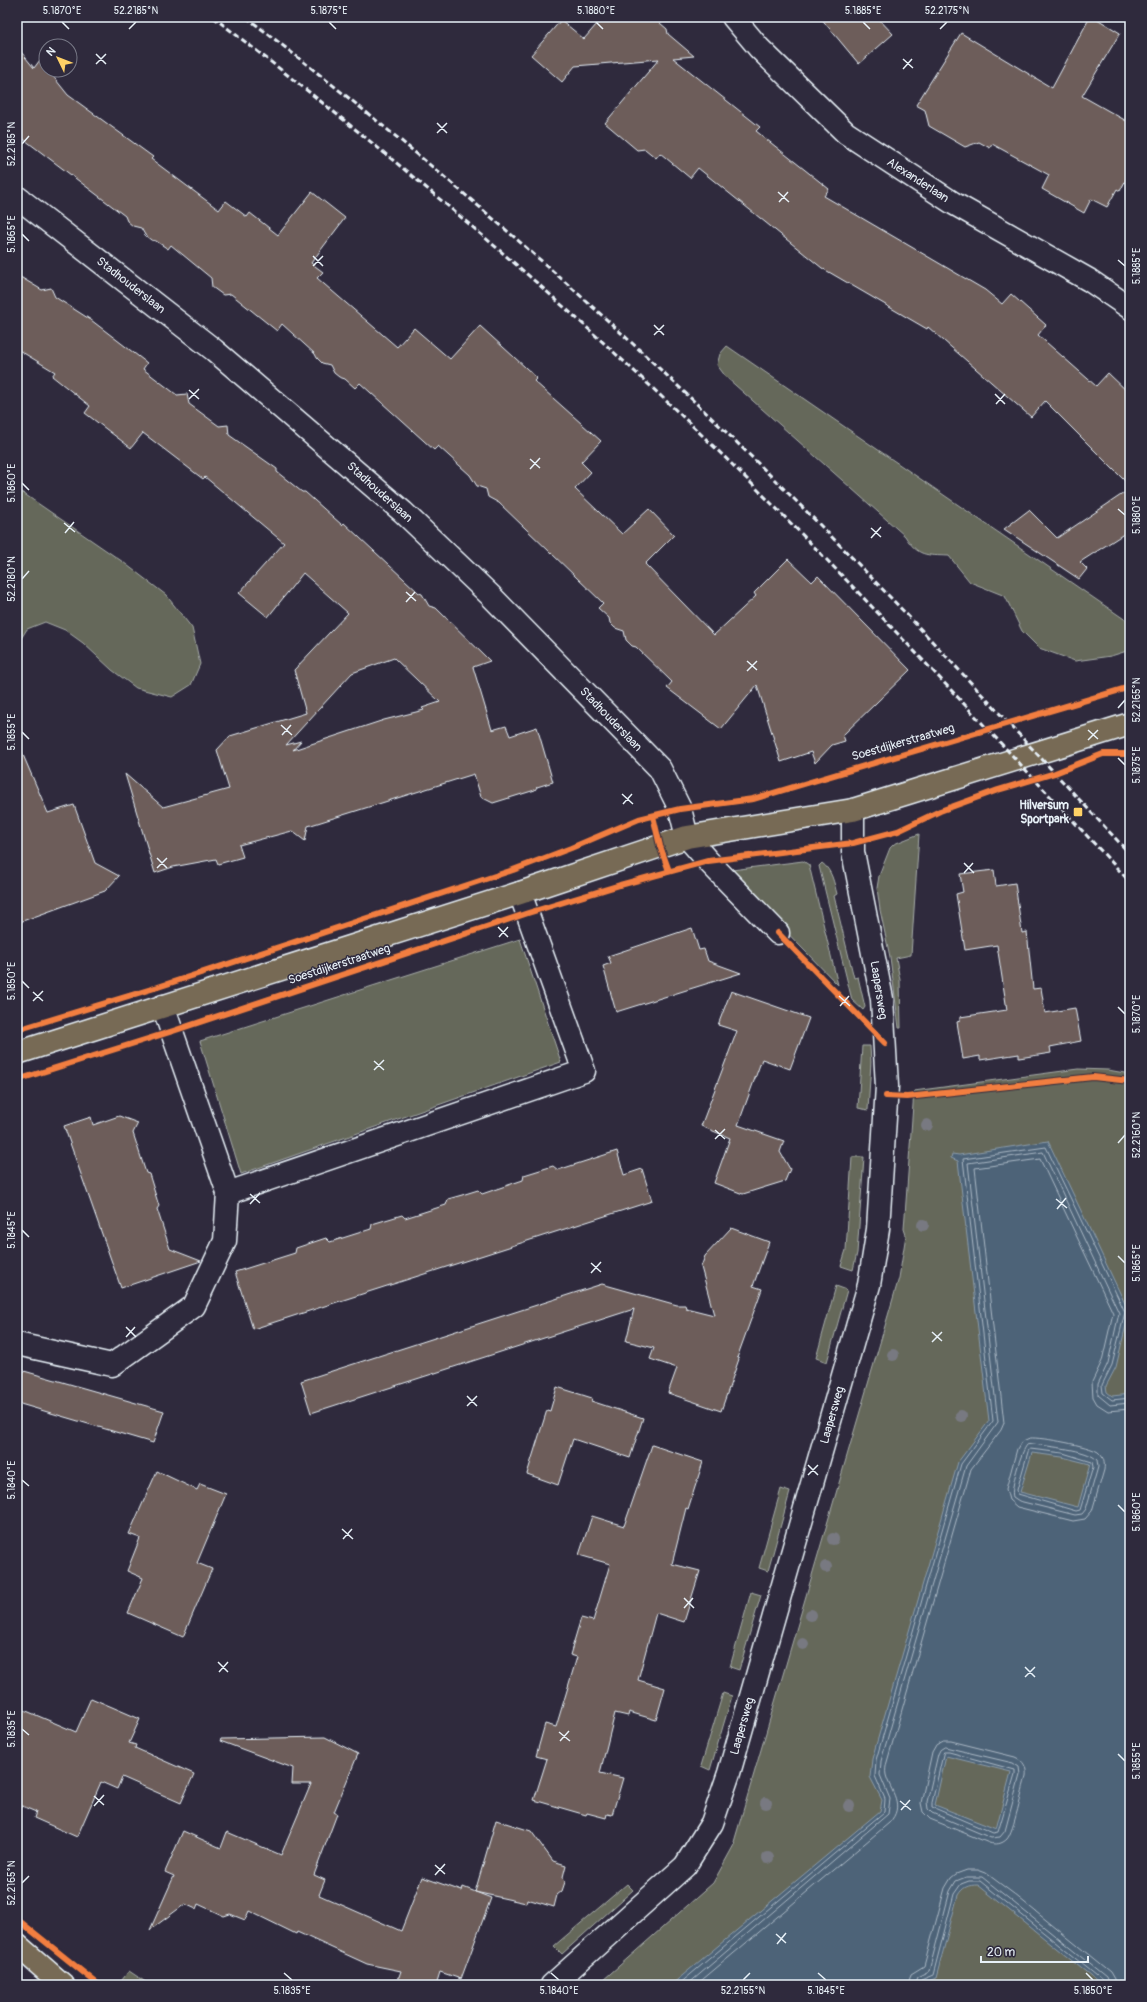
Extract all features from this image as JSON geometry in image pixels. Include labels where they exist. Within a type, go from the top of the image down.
[{"type":"main road","name":"Soestdijkerstraatweg","points":[[17,1053],[520,893],[687,837],[853,810],[1130,724]]},
{"type":"main road","points":[[17,1945],[63,1985]]},
{"type":"street","name":"Alexanderlaan","points":[[733,17],[759,48],[846,133],[953,204],[1089,280],[1130,308]]},
{"type":"street","name":"Stadhouderslaan","points":[[17,197],[214,350],[403,512],[478,584],[660,769],[680,809],[687,837]]},
{"type":"street","name":"Laapersweg","points":[[552,1985],[685,1866],[712,1823],[731,1766],[869,1285],[878,1229],[887,1086],[882,999],[853,852],[853,810]]},
{"type":"street","points":[[687,837],[708,861],[778,933]]},
{"type":"street","points":[[228,1193],[584,1071],[520,893]]},
{"type":"street","points":[[17,1344],[112,1365],[194,1306],[225,1241],[228,1193],[163,1006]]},
{"type":"green space","points":[[727,346],[1130,623],[1130,650],[1111,656],[1075,661],[1039,648],[1022,631],[1005,596],[970,582],[949,556],[923,554],[914,548],[905,536],[726,377],[717,365],[720,354]]},
{"type":"green space","points":[[17,489],[123,562],[166,595],[192,628],[200,664],[191,685],[172,697],[136,688],[112,670],[83,643],[65,630],[45,622],[27,629],[17,645]]},
{"type":"green space","points":[[919,834],[911,955],[896,958],[900,980],[901,1028],[899,1028],[890,957],[877,888],[879,876],[890,848],[894,844]]},
{"type":"green space","points":[[803,861],[809,865],[838,985],[769,914],[732,870]]},
{"type":"green space","points":[[822,863],[828,869],[835,886],[837,894],[834,896],[854,978],[858,977],[865,1007],[863,1010],[852,1000],[819,866]]},
{"type":"green space","points":[[520,939],[561,1062],[241,1174],[200,1041]]},
{"type":"green space","points":[[862,1046],[870,1046],[871,1062],[868,1110],[858,1108]]},
{"type":"green space","points":[[1078,1069],[1108,1070],[1130,1074],[1130,1985],[601,1985],[602,1981],[713,1883],[735,1843],[734,1842],[899,1278],[906,1235],[904,1229],[914,1091]]},
{"type":"green space","points":[[852,1157],[864,1157],[857,1253],[853,1270],[841,1266],[846,1250]]},
{"type":"green space","points":[[836,1286],[847,1290],[827,1362],[816,1358]]},
{"type":"green space","points":[[781,1489],[790,1492],[768,1571],[759,1568]]},
{"type":"green space","points":[[751,1592],[761,1595],[739,1670],[730,1667]]},
{"type":"green space","points":[[723,1693],[732,1696],[710,1770],[701,1766]]},
{"type":"green space","points":[[627,1884],[633,1890],[562,1954],[554,1946]]},
{"type":"green space","points":[[129,1971],[150,1985],[118,1985]]},
{"type":"water","points":[[1048,1141],[1129,1312],[1116,1367],[1106,1386],[1107,1392],[1112,1396],[1130,1394],[1130,1985],[1102,1985],[978,1885],[971,1885],[962,1890],[958,1895],[936,1978],[918,1985],[671,1985],[880,1811],[882,1800],[870,1777],[872,1759],[958,1462],[989,1421],[958,1161],[951,1158],[952,1154],[959,1155]],"holes":[[[1032,1453],[1062,1457],[1090,1464],[1078,1507],[1020,1492]],[[946,1756],[1011,1772],[996,1829],[935,1805]]]},
{"type":"building","points":[[603,17],[653,17],[667,29],[668,34],[694,56],[673,58],[760,127],[756,131],[829,189],[824,196],[985,290],[1002,304],[1011,294],[1046,325],[1038,335],[1096,386],[1108,373],[1130,394],[1130,486],[1045,401],[1031,417],[928,327],[927,329],[822,268],[698,168],[690,178],[660,153],[656,158],[645,149],[637,150],[605,123],[659,59],[575,66],[562,82],[531,55],[561,20],[584,39]]},
{"type":"building","points":[[820,17],[877,17],[893,34],[859,64]]},
{"type":"building","points":[[1090,17],[1094,17],[1120,33],[1082,96],[1130,123],[1130,172],[1120,191],[1117,189],[1107,207],[1091,199],[1084,213],[1042,189],[1049,175],[992,144],[990,148],[979,142],[965,147],[929,126],[925,110],[916,105],[961,33],[1052,88]]},
{"type":"building","points":[[17,47],[34,68],[38,63],[38,78],[54,78],[68,95],[153,157],[151,159],[219,210],[226,201],[247,217],[250,213],[278,235],[312,192],[345,218],[311,263],[323,272],[317,278],[397,347],[414,328],[450,359],[480,326],[537,378],[534,381],[601,441],[581,462],[591,472],[575,489],[622,534],[649,509],[674,535],[645,564],[714,635],[756,596],[754,593],[788,559],[812,582],[818,576],[910,670],[843,735],[845,741],[832,745],[815,763],[811,752],[781,762],[757,685],[721,729],[667,688],[672,682],[636,647],[632,646],[626,640],[624,631],[615,628],[610,623],[609,618],[598,608],[603,603],[499,503],[488,497],[486,489],[477,486],[470,475],[438,446],[434,450],[360,383],[355,388],[345,379],[339,377],[334,373],[330,365],[322,363],[315,354],[282,324],[277,331],[231,294],[223,295],[212,287],[211,278],[171,245],[168,249],[156,241],[151,240],[145,235],[141,228],[133,226],[127,221],[125,216],[17,134]]},
{"type":"building","points":[[17,275],[42,290],[51,288],[55,297],[91,320],[147,363],[143,369],[177,395],[187,394],[189,404],[219,426],[228,425],[229,435],[277,469],[277,472],[302,492],[305,492],[342,525],[344,523],[419,593],[422,594],[429,606],[436,608],[490,661],[473,667],[492,730],[506,726],[510,736],[537,727],[553,782],[537,787],[535,790],[493,803],[481,797],[474,774],[308,826],[305,841],[292,831],[239,845],[243,857],[218,864],[216,859],[173,867],[155,873],[125,774],[163,807],[229,789],[217,750],[230,736],[306,713],[294,670],[348,613],[303,573],[268,617],[239,593],[284,543],[205,477],[203,479],[143,433],[131,448],[85,413],[90,406],[52,376],[55,372],[17,349]],"holes":[[[394,658],[440,702],[422,708],[424,710],[384,720],[293,750],[301,741],[286,745],[352,673]]]},
{"type":"building","points":[[1130,489],[1130,530],[1080,562],[1087,569],[1079,579],[1004,529],[1029,510],[1057,538]]},
{"type":"building","points":[[17,741],[48,813],[74,805],[95,863],[119,876],[105,891],[17,923]]},
{"type":"building","points":[[994,870],[996,886],[1015,883],[1022,933],[1027,932],[1033,989],[1041,988],[1045,1013],[1075,1008],[1081,1041],[1050,1047],[1051,1053],[1019,1058],[1019,1054],[980,1060],[980,1056],[963,1059],[957,1022],[960,1021],[960,1017],[1007,1010],[997,945],[965,950],[956,894],[963,892],[960,874]]},
{"type":"building","points":[[692,928],[699,950],[704,949],[708,961],[741,973],[616,1012],[603,966],[611,963],[608,956]]},
{"type":"building","points":[[731,991],[809,1018],[790,1069],[762,1059],[738,1125],[784,1141],[780,1152],[790,1169],[785,1181],[743,1194],[714,1183],[730,1138],[701,1126],[737,1031],[718,1025]]},
{"type":"building","points":[[119,1116],[138,1123],[133,1133],[146,1173],[149,1174],[159,1206],[157,1209],[170,1249],[201,1261],[121,1288],[64,1126],[91,1117],[93,1125]]},
{"type":"building","points":[[617,1151],[624,1175],[642,1169],[652,1201],[253,1329],[235,1272],[295,1253],[296,1248],[326,1238],[330,1242],[371,1229],[372,1224],[402,1215],[405,1218],[446,1205],[448,1199],[478,1190],[482,1194],[523,1180],[524,1175],[553,1166],[558,1170]]},
{"type":"building","points":[[731,1228],[769,1242],[753,1286],[762,1289],[737,1358],[739,1359],[721,1411],[668,1393],[677,1368],[650,1359],[654,1348],[626,1341],[634,1309],[311,1413],[301,1381],[602,1284],[677,1305],[685,1305],[686,1308],[714,1315],[701,1267],[705,1256]]},
{"type":"building","points":[[17,1369],[164,1411],[153,1443],[17,1403]]},
{"type":"building","points":[[557,1387],[592,1398],[591,1401],[643,1418],[630,1458],[573,1439],[558,1485],[527,1474],[547,1410],[550,1411]]},
{"type":"building","points":[[652,1445],[703,1462],[688,1509],[686,1508],[672,1564],[700,1571],[684,1622],[656,1613],[638,1680],[665,1688],[656,1720],[629,1712],[628,1716],[615,1713],[600,1773],[623,1778],[612,1815],[607,1814],[606,1818],[587,1813],[586,1815],[534,1800],[547,1759],[536,1756],[545,1724],[556,1727],[577,1657],[570,1655],[581,1618],[593,1621],[610,1564],[579,1555],[592,1516],[624,1526]]},
{"type":"building","points":[[157,1471],[197,1490],[200,1484],[226,1494],[197,1563],[212,1569],[183,1637],[128,1613],[143,1578],[127,1571],[140,1538],[129,1534]]},
{"type":"building","points":[[91,1698],[140,1719],[129,1743],[136,1745],[135,1748],[194,1774],[181,1803],[122,1777],[117,1789],[101,1782],[77,1837],[34,1818],[36,1812],[17,1804],[17,1707],[76,1732]]},
{"type":"building","points":[[325,1737],[358,1754],[334,1812],[337,1814],[314,1875],[325,1880],[319,1895],[401,1931],[422,1877],[462,1891],[463,1887],[491,1898],[461,1979],[440,1972],[436,1985],[396,1985],[401,1971],[367,1964],[297,1932],[296,1934],[249,1911],[245,1920],[230,1914],[224,1916],[198,1904],[196,1909],[185,1904],[150,1930],[174,1876],[165,1872],[183,1831],[221,1848],[227,1832],[281,1855],[311,1784],[292,1784],[293,1768],[220,1741],[221,1739]]},
{"type":"building","points":[[496,1820],[531,1831],[553,1861],[566,1865],[563,1877],[565,1882],[562,1891],[557,1895],[554,1907],[527,1899],[526,1903],[475,1892]]},
{"type":"railway","points":[[213,17],[284,72],[423,185],[625,362],[754,486],[850,584],[944,682],[1130,882]]},
{"type":"railway","points":[[246,17],[457,187],[525,246],[659,368],[789,494],[876,582],[1130,854]]},
{"type":"cycle path","points":[[17,1030],[158,987],[513,870],[571,848],[639,819],[680,809],[753,799],[1130,687]]},
{"type":"cycle path","points":[[17,1080],[173,1031],[528,913],[620,885],[708,861],[853,843],[898,831],[940,811],[998,790],[1055,773],[1103,754],[1130,754]]},
{"type":"cycle path","points":[[653,816],[660,846],[669,871]]},
{"type":"cycle path","points":[[778,933],[885,1043]]},
{"type":"cycle path","points":[[886,1096],[907,1097],[1093,1077],[1130,1081]]},
{"type":"cycle path","points":[[17,1919],[99,1985]]},
{"type":"place","name":"Hilversum Sportpark","points":[[1078,812]]}]
